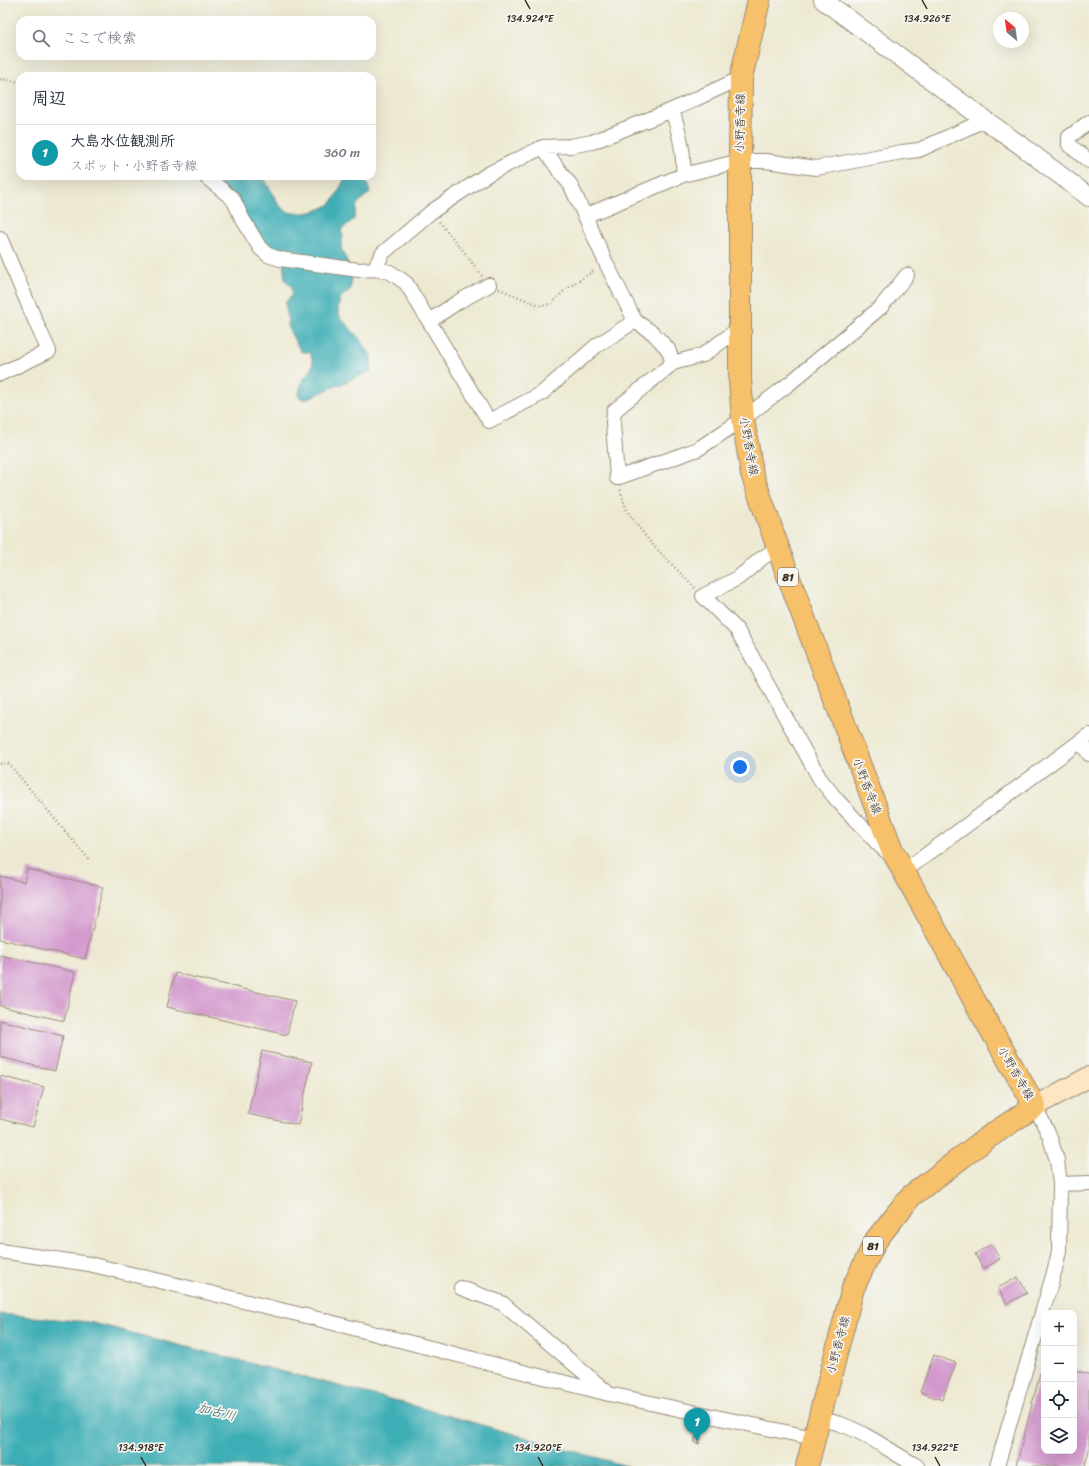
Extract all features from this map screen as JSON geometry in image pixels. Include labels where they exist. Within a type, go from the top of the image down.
[{"type":"main road","name":"小野香寺線","points":[[759,0],[741,78],[740,380],[743,420],[752,474],[778,548],[892,850],[979,1010],[1035,1106],[987,1138],[911,1196],[876,1240],[853,1288],[812,1444]]},
{"type":"main road","points":[[1035,1106],[1089,1077]]},
{"type":"street","points":[[830,2],[1089,197]]},
{"type":"street","points":[[374,269],[383,254],[431,212],[488,174],[543,147],[570,146],[592,142],[672,110],[741,78]]},
{"type":"street","points":[[672,110],[678,127],[684,161],[683,175]]},
{"type":"street","points":[[585,216],[683,175],[740,161],[766,161],[816,168],[919,150],[985,120]]},
{"type":"street","points":[[1089,122],[1069,137],[1070,145],[1089,161]]},
{"type":"street","points":[[543,147],[562,176],[570,184],[606,263],[636,320],[653,333],[668,349],[673,362]]},
{"type":"street","points":[[211,180],[234,199],[242,218],[260,248],[268,255],[280,259],[359,270],[374,269],[390,272],[406,283],[489,421],[541,394],[596,346],[636,320]]},
{"type":"street","points":[[0,238],[38,328],[49,350],[0,374]]},
{"type":"street","points":[[740,328],[703,355],[673,362],[614,411],[613,423],[617,478],[698,449],[743,420],[881,307],[907,275]]},
{"type":"street","points":[[429,321],[458,302],[489,285]]},
{"type":"street","points":[[778,548],[762,558],[738,578],[703,596],[737,630],[820,779],[836,800],[887,852],[892,850]]},
{"type":"street","points":[[903,872],[1085,738],[1089,754]]},
{"type":"street","points":[[997,1466],[1055,1269],[1059,1250],[1060,1184],[1057,1160],[1049,1135],[1035,1106]]},
{"type":"street","points":[[1060,1184],[1089,1183]]},
{"type":"street","points":[[0,1251],[89,1264],[318,1319],[609,1394],[812,1444],[838,1423],[863,1433],[916,1466]]},
{"type":"street","points":[[461,1288],[502,1303],[609,1394]]},
{"type":"path","points":[[0,79],[16,81]]},
{"type":"path","points":[[431,212],[489,285],[541,306],[552,303],[566,289],[606,263]]},
{"type":"path","points":[[617,478],[627,511],[631,517],[649,541],[703,596]]},
{"type":"path","points":[[0,764],[10,764],[90,861]]},
{"type":"water","points":[[217,180],[265,180],[281,207],[286,211],[292,213],[306,213],[321,209],[332,202],[344,180],[367,180],[370,193],[357,205],[354,219],[341,230],[343,236],[341,248],[347,261],[352,280],[350,290],[341,297],[338,308],[340,317],[361,340],[371,356],[371,371],[305,400],[298,396],[303,379],[311,371],[313,362],[310,352],[301,352],[289,330],[285,303],[292,295],[292,287],[285,280],[282,252],[274,246],[265,249]]},
{"type":"water","name":"加古川","points":[[0,1314],[89,1322],[386,1398],[627,1466],[0,1466]]},
{"type":"building","points":[[27,869],[103,887],[85,959],[0,939],[0,876],[24,882]]},
{"type":"building","points":[[0,955],[75,972],[64,1021],[0,1006]]},
{"type":"building","points":[[175,973],[295,1001],[287,1035],[167,1007]]},
{"type":"building","points":[[0,1020],[63,1036],[55,1071],[0,1057]]},
{"type":"building","points":[[262,1051],[312,1062],[298,1125],[248,1114]]},
{"type":"building","points":[[0,1076],[44,1087],[33,1127],[0,1119]]},
{"type":"building","points":[[991,1244],[1000,1259],[983,1269],[975,1254]]},
{"type":"building","points":[[1018,1277],[1027,1293],[1007,1304],[998,1288]]},
{"type":"building","points":[[934,1355],[956,1363],[942,1400],[920,1392]]},
{"type":"building","points":[[1041,1370],[1041,1454],[1077,1454],[1077,1371],[1089,1374],[1089,1450],[1085,1466],[1016,1466]]},
{"type":"building","points":[[695,1437],[700,1438],[699,1444],[695,1443]]},
{"type":"place","name":"大島水位観測所","points":[[697,1441]]}]
